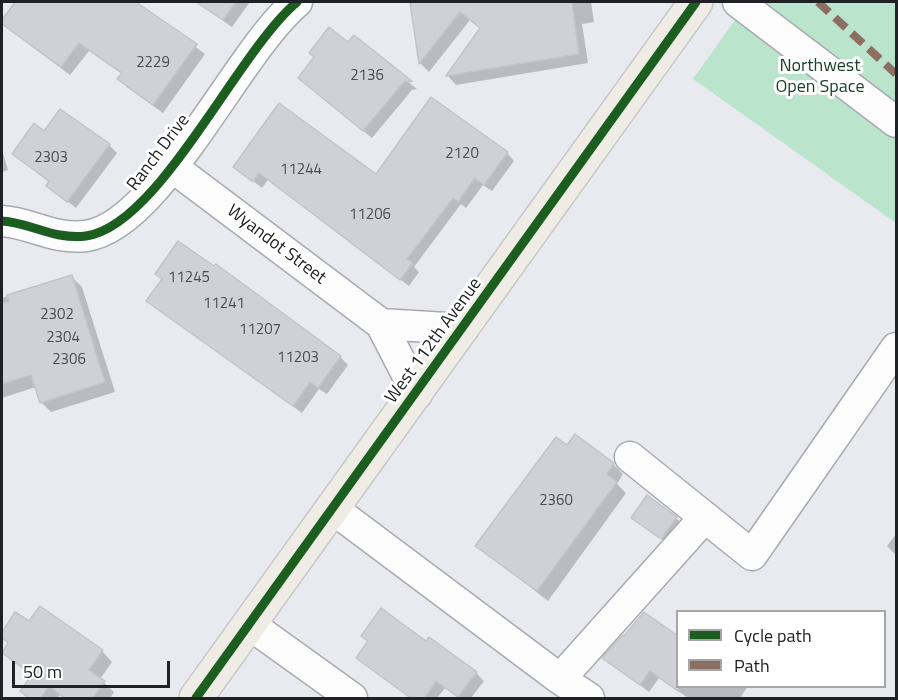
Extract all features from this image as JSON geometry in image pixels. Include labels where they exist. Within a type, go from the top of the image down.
[{"type":"main road","name":"West 112th Avenue","points":[[196,699],[696,2]]},
{"type":"street","name":"Ranch Drive","points":[[2,221],[65,237],[104,231],[122,221],[141,205],[268,31],[297,2]]},
{"type":"street","points":[[738,2],[897,122]]},
{"type":"street","name":"Wyandot Street","points":[[171,166],[381,324],[417,394]]},
{"type":"street","points":[[381,324],[463,329]]},
{"type":"street","points":[[630,457],[752,555],[897,348]]},
{"type":"street","points":[[333,509],[589,699]]},
{"type":"street","points":[[560,679],[705,517]]},
{"type":"street","points":[[249,624],[352,699]]},
{"type":"green space","name":"Northwest Open Space","points":[[748,2],[896,2],[896,223],[693,79]]},
{"type":"building","points":[[15,2],[136,2],[197,44],[153,105],[117,79],[122,73],[79,43],[61,67],[2,24],[2,20]]},
{"type":"building","points":[[196,2],[236,2],[223,20]]},
{"type":"building","points":[[410,2],[572,2],[579,54],[446,76],[480,28],[460,12],[419,64]]},
{"type":"building","points":[[329,27],[348,42],[354,35],[412,81],[404,82],[363,131],[298,78],[314,57],[309,53]]},
{"type":"building","points":[[431,97],[508,152],[484,185],[475,178],[458,202],[453,198],[407,259],[413,263],[400,280],[259,173],[253,182],[233,167],[279,103],[376,174]]},
{"type":"building","points":[[60,109],[110,144],[67,202],[46,186],[49,181],[12,154],[34,123],[44,131]]},
{"type":"building","points":[[178,241],[214,266],[216,264],[341,356],[318,388],[310,382],[293,406],[146,301],[162,279],[155,274]]},
{"type":"building","points":[[72,275],[105,382],[40,403],[31,375],[2,384],[2,303],[9,302],[7,295]]},
{"type":"building","points":[[575,434],[614,463],[607,474],[617,482],[537,591],[475,546],[556,437],[567,445]]},
{"type":"building","points":[[647,495],[677,517],[661,539],[631,518]]},
{"type":"building","points":[[40,606],[103,650],[89,670],[105,681],[92,699],[66,699],[49,686],[40,699],[30,699],[20,691],[32,675],[2,653],[8,643],[2,638],[2,632],[15,612],[29,621]]},
{"type":"building","points":[[381,608],[426,641],[429,637],[477,672],[458,697],[436,681],[424,699],[412,699],[356,658],[368,641],[361,636]]},
{"type":"building","points":[[644,612],[676,635],[676,688],[678,691],[650,671],[640,685],[602,658]]},
{"type":"marked path","points":[[818,2],[896,74]]},
{"type":"cycle path","points":[[2,221],[74,237],[86,236],[114,225],[141,202],[169,171],[249,58],[274,26],[297,2]]},
{"type":"cycle path","points":[[196,698],[696,2]]}]
